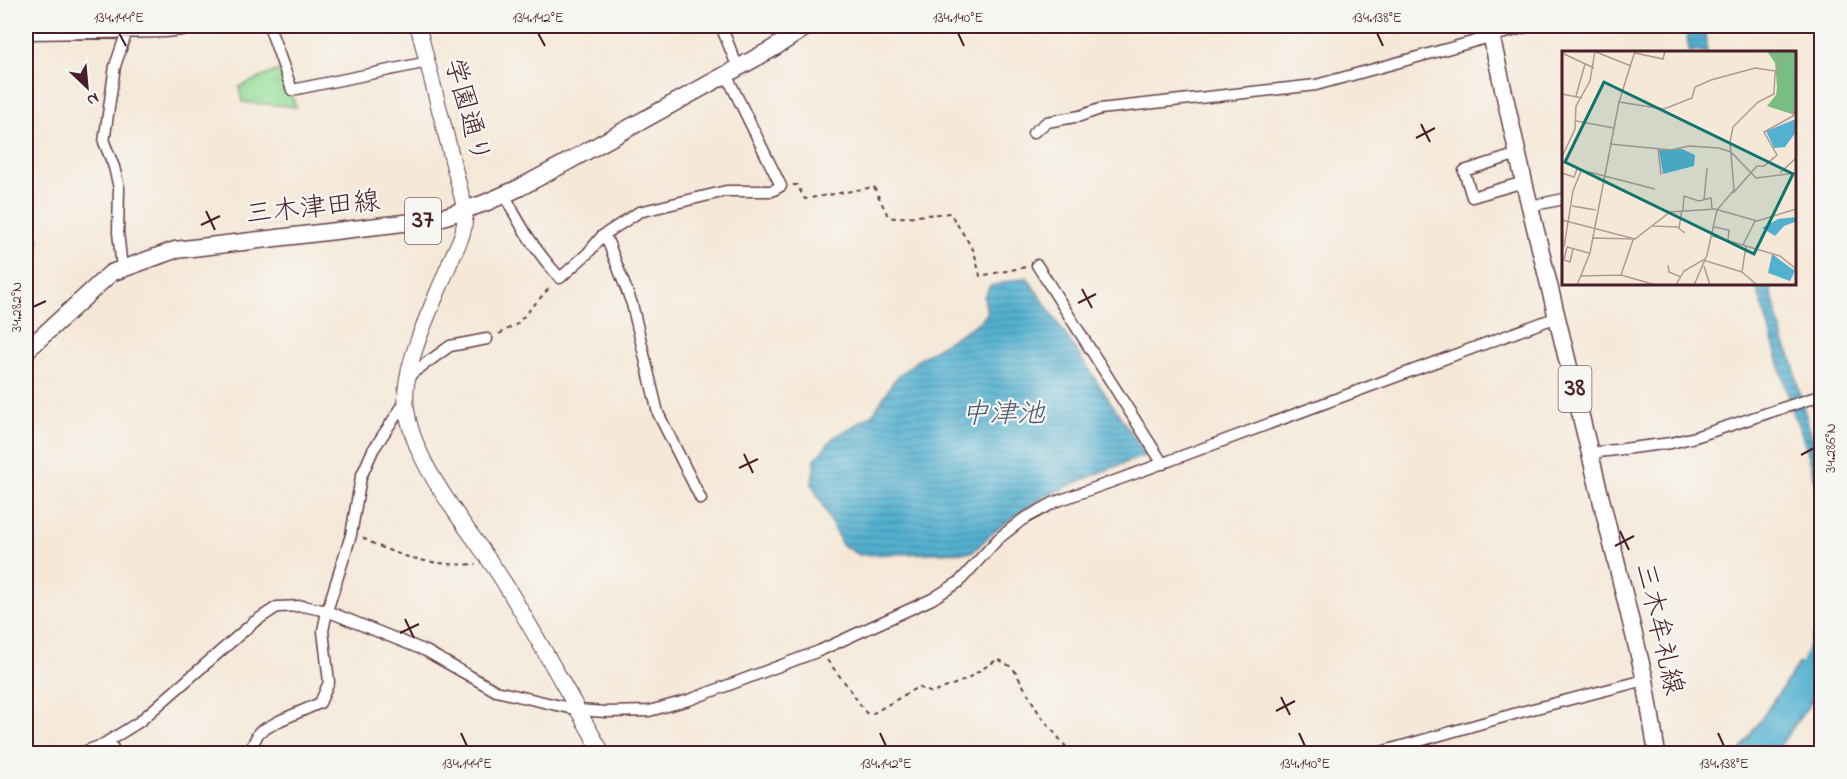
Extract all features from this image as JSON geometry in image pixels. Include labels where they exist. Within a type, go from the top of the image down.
[{"type":"main road","name":"三木津田線","points":[[26,351],[111,273],[175,250],[437,219],[505,195],[732,71],[799,28]]},
{"type":"main road","name":"三木牟礼線","points":[[1490,30],[1524,182],[1645,680],[1657,753]]},
{"type":"street","points":[[26,34],[100,29],[126,34],[211,26]]},
{"type":"street","points":[[269,26],[292,90],[428,62]]},
{"type":"street","name":"学園通り","points":[[418,26],[465,209]]},
{"type":"street","points":[[505,195],[531,242],[560,278],[605,234],[639,212],[726,191],[772,191],[781,186],[732,71],[721,26]]},
{"type":"street","points":[[1033,133],[1047,122],[1080,116],[1100,109],[1316,85],[1490,30],[1530,26]]},
{"type":"street","points":[[122,268],[118,232],[119,188],[104,142],[115,66],[126,34]]},
{"type":"street","points":[[1518,154],[1464,171],[1472,197],[1524,182]]},
{"type":"street","points":[[1530,206],[1562,199]]},
{"type":"street","points":[[465,209],[464,232],[407,377],[405,402],[409,426],[421,456],[490,562],[603,753]]},
{"type":"street","points":[[605,234],[632,304],[658,412],[701,499]]},
{"type":"street","points":[[1037,265],[1163,464]]},
{"type":"street","points":[[78,753],[108,741],[140,722],[254,622],[277,607],[303,606],[327,612],[426,651],[496,691],[578,710],[649,711],[689,700],[819,651],[941,593],[959,582],[998,539],[1022,520],[1055,502],[1557,317]]},
{"type":"street","points":[[407,377],[450,346],[487,339]]},
{"type":"street","points":[[1591,453],[1671,443],[1817,397]]},
{"type":"street","points":[[248,753],[259,732],[320,703],[329,682],[323,631],[352,530],[362,477],[373,450],[405,402]]},
{"type":"street","points":[[1374,753],[1645,680]]},
{"type":"street","points":[[108,741],[117,753]]},
{"type":"path","points":[[781,186],[797,185],[805,199],[874,187],[888,216],[892,218],[950,213],[974,251],[980,276],[1037,265]]},
{"type":"path","points":[[487,339],[517,324],[530,307],[560,278]]},
{"type":"path","points":[[352,530],[382,548],[405,556],[459,565],[490,562]]},
{"type":"path","points":[[819,651],[866,713],[872,714],[918,687],[932,693],[965,680],[998,659],[1013,668],[1040,715],[1072,753]]},
{"type":"green space","points":[[281,69],[296,107],[242,102],[239,87]]},
{"type":"water","points":[[1686,26],[1704,26],[1707,51],[1689,51]]},
{"type":"water","points":[[39,237],[37,252],[26,273],[26,248],[31,249]]},
{"type":"water","name":"中津池","points":[[1027,277],[1146,455],[1053,493],[1011,518],[973,552],[859,555],[842,545],[812,484],[815,459],[833,438],[873,414],[895,379],[916,361],[976,324],[987,314],[984,297],[990,286]]},
{"type":"water","points":[[1756,285],[1769,285],[1784,342],[1793,361],[1799,392],[1821,468],[1821,504],[1807,449],[1793,412]]},
{"type":"water","points":[[1799,663],[1810,676],[1821,681],[1821,688],[1775,753],[1738,753]]},
{"type":"waterway","points":[[1753,754],[1810,676],[1822,641]]}]
